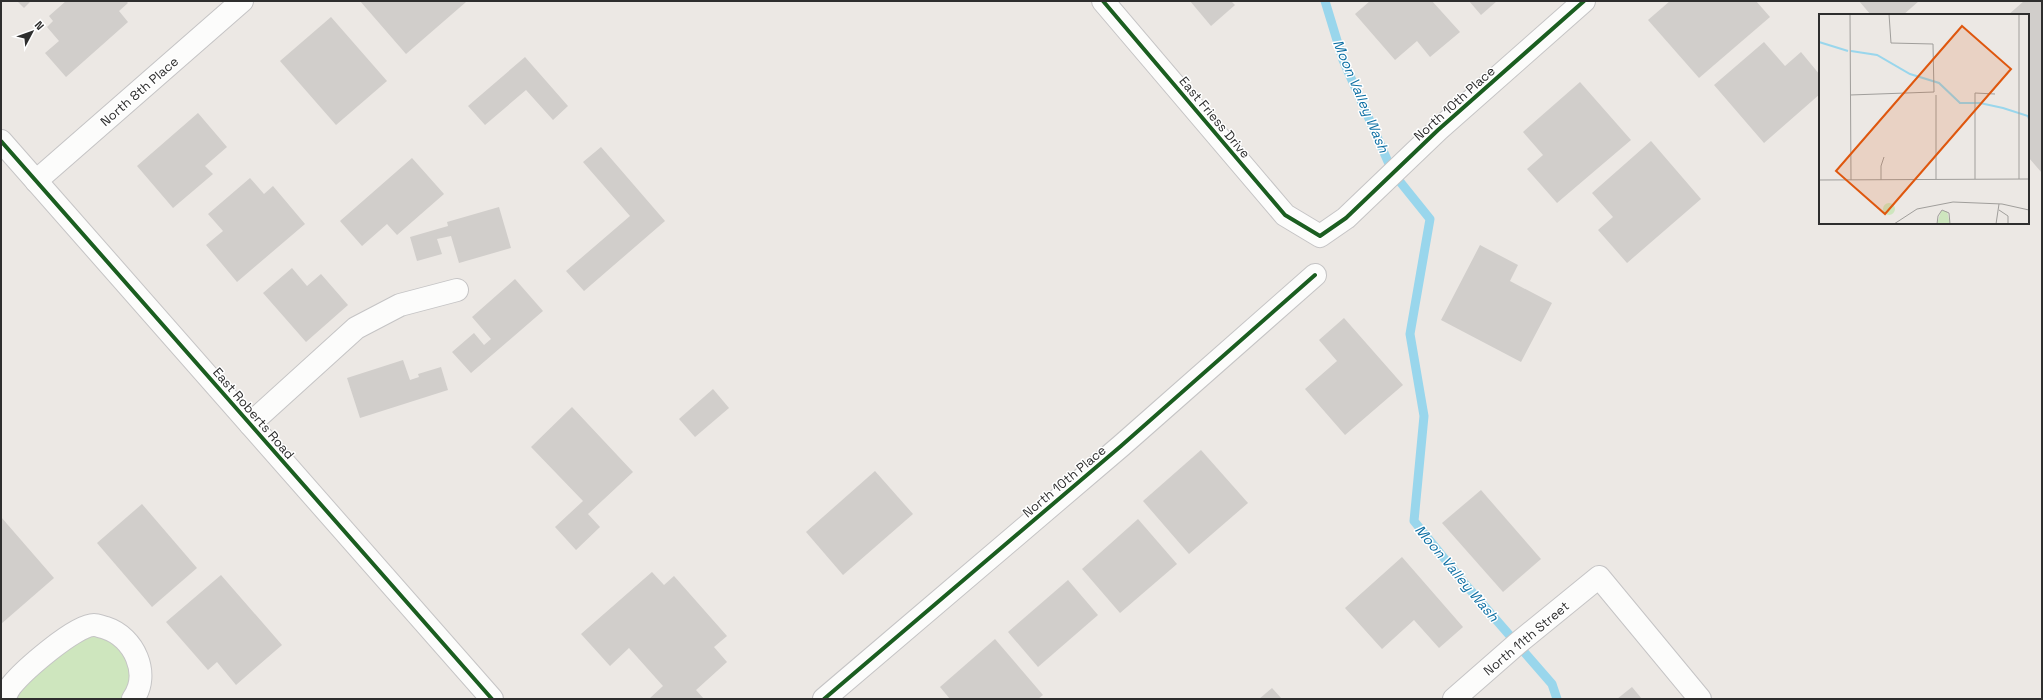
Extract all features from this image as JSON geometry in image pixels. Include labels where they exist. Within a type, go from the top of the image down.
[{"type":"street","name":"North 8th Place","points":[[36,181],[242,1]]},
{"type":"street","name":"East Friess Drive","points":[[1103,1],[1286,215],[1320,236]]},
{"type":"street","name":"North 10th Place","points":[[1320,236],[1346,218],[1438,130],[1584,1]]},
{"type":"street","name":"East Roberts Road","points":[[1,141],[492,699]]},
{"type":"street","name":"North 10th Place","points":[[824,699],[1120,446],[1315,275]]},
{"type":"street","points":[[250,424],[356,328],[400,305],[457,290]]},
{"type":"street","name":"North 11th Street","points":[[1454,699],[1518,643],[1599,577],[1700,699]]},
{"type":"street","points":[[4,699],[11,686],[55,645],[74,633],[94,625],[116,632],[132,647],[140,668],[139,691],[133,699]]},
{"type":"green space","points":[[94,625],[132,647],[133,699],[4,699]]},
{"type":"building","points":[[17,1],[31,1],[24,8]]},
{"type":"building","points":[[66,1],[126,1],[128,3],[119,11],[128,22],[66,77],[45,53],[59,41],[47,27],[53,21],[49,16]]},
{"type":"building","points":[[360,1],[465,1],[466,2],[406,54]]},
{"type":"building","points":[[1190,1],[1231,1],[1235,5],[1211,26]]},
{"type":"building","points":[[1370,1],[1432,1],[1460,32],[1430,57],[1417,41],[1395,60],[1355,14]]},
{"type":"building","points":[[1469,1],[1497,1],[1481,15]]},
{"type":"building","points":[[1670,1],[1756,1],[1770,17],[1699,78],[1648,20]]},
{"type":"building","points":[[1859,1],[1919,1],[1904,14],[1870,14]]},
{"type":"building","points":[[2024,1],[2042,1],[2042,173],[2029,158],[2029,14],[2009,14]]},
{"type":"building","points":[[331,17],[387,81],[336,125],[280,61]]},
{"type":"building","points":[[1764,42],[1785,66],[1801,52],[1819,74],[1819,95],[1764,143],[1714,85]]},
{"type":"building","points":[[525,57],[568,106],[553,120],[526,90],[485,125],[468,106]]},
{"type":"building","points":[[1580,82],[1631,140],[1557,203],[1527,169],[1543,155],[1523,132]]},
{"type":"building","points":[[198,113],[227,147],[205,166],[213,174],[173,208],[137,166]]},
{"type":"building","points":[[1651,141],[1701,199],[1627,263],[1598,230],[1613,217],[1592,193]]},
{"type":"building","points":[[601,147],[665,221],[584,291],[566,271],[630,216],[583,162]]},
{"type":"building","points":[[412,158],[444,194],[397,235],[387,224],[362,246],[340,221]]},
{"type":"building","points":[[250,178],[264,194],[273,186],[305,224],[237,282],[206,245],[223,231],[208,214]]},
{"type":"building","points":[[499,207],[511,248],[459,263],[451,236],[437,239],[442,254],[417,261],[410,237],[448,226],[447,222]]},
{"type":"building","points":[[1480,245],[1518,265],[1510,281],[1552,303],[1521,362],[1441,320]]},
{"type":"building","points":[[292,268],[307,286],[321,274],[348,305],[306,342],[263,293]]},
{"type":"building","points":[[515,279],[543,311],[471,373],[452,352],[474,333],[484,345],[491,339],[472,317]]},
{"type":"building","points":[[1344,318],[1403,385],[1345,435],[1305,389],[1337,361],[1319,340]]},
{"type":"building","points":[[403,360],[410,380],[419,377],[418,374],[441,367],[448,390],[360,418],[347,378]]},
{"type":"building","points":[[713,389],[729,408],[695,437],[679,419]]},
{"type":"building","points":[[572,407],[633,472],[588,514],[600,527],[576,550],[555,527],[583,501],[531,447]]},
{"type":"building","points":[[1201,450],[1248,503],[1189,554],[1143,501]]},
{"type":"building","points":[[875,471],[913,514],[843,575],[806,532]]},
{"type":"building","points":[[1481,490],[1541,559],[1503,592],[1442,523]]},
{"type":"building","points":[[142,504],[197,568],[152,607],[97,543]]},
{"type":"building","points":[[1,517],[54,578],[1,624]]},
{"type":"building","points":[[1138,519],[1177,564],[1120,613],[1082,569]]},
{"type":"building","points":[[1402,557],[1463,627],[1439,648],[1414,620],[1382,649],[1345,608]]},
{"type":"building","points":[[652,572],[664,585],[674,576],[727,636],[714,647],[727,662],[696,690],[704,699],[649,699],[663,686],[629,648],[610,666],[581,634]]},
{"type":"building","points":[[221,575],[282,645],[236,685],[217,662],[208,670],[166,622]]},
{"type":"building","points":[[1068,580],[1098,615],[1038,667],[1008,632]]},
{"type":"building","points":[[995,639],[1043,695],[1038,699],[950,699],[940,687]]},
{"type":"building","points":[[1632,687],[1642,699],[1617,699]]},
{"type":"building","points":[[1272,688],[1282,699],[1259,699]]},
{"type":"waterway","name":"Moon Valley Wash","points":[[1325,1],[1343,60],[1393,173],[1430,219],[1410,334],[1424,416],[1414,521],[1465,584],[1552,684],[1557,699]]},
{"type":"cycle path","points":[[1103,1],[1285,215],[1320,236],[1346,218],[1438,130],[1584,1]]},
{"type":"cycle path","points":[[1,141],[492,699]]},
{"type":"cycle path","points":[[824,699],[1121,446],[1315,275]]}]
